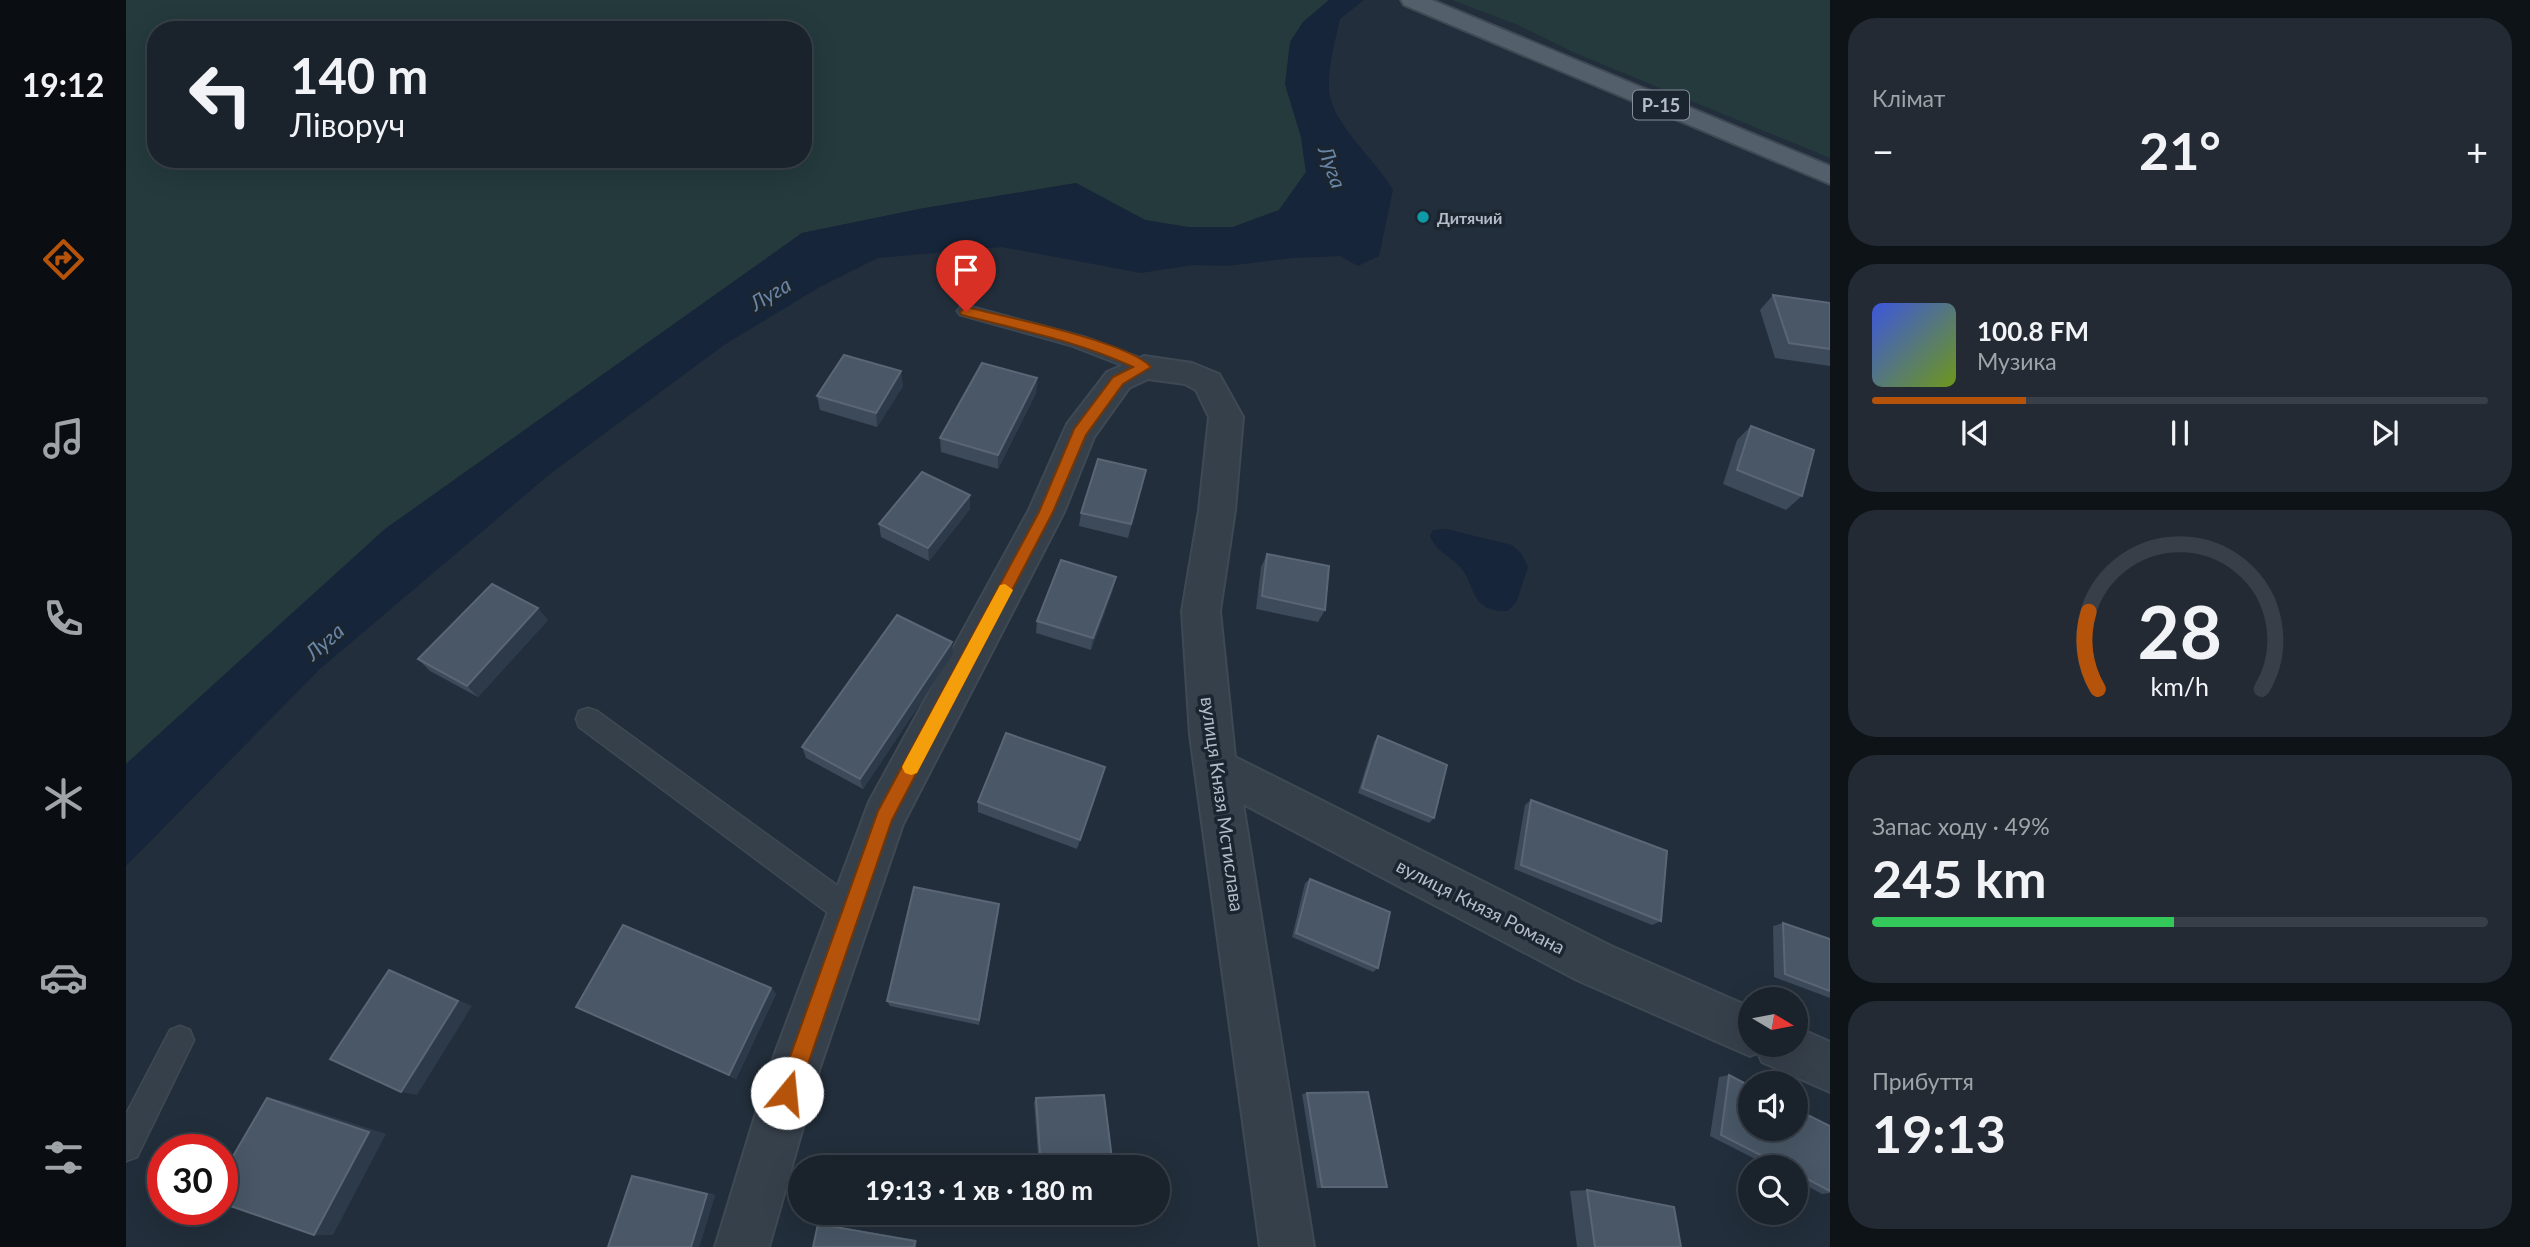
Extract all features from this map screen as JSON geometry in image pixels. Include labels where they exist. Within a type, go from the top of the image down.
[{"type":"main road","name":"Р-15","points":[[1421,4],[1830,176]]},
{"type":"street","name":"вулиця Князя Мстислава","points":[[1144,367],[1192,374],[1209,382],[1226,417],[1217,510],[1201,611],[1211,735],[1287,1247]]},
{"type":"street","points":[[742,1247],[795,1067],[884,817],[1040,524],[1079,433],[1118,380],[1144,367]]},
{"type":"street","name":"вулиця Князя Романа","points":[[1217,769],[1594,963],[1738,1027]]},
{"type":"street","points":[[1807,1057],[1830,1067]]},
{"type":"lane","points":[[966,312],[1066,336],[1108,350],[1144,367]]},
{"type":"lane","points":[[588,719],[850,912]]},
{"type":"lane","points":[[126,1146],[180,1040]]},
{"type":"green space","points":[[126,0],[1329,0],[1303,22],[1285,84],[1301,137],[1306,172],[1279,210],[1233,227],[1188,227],[1145,220],[1076,183],[919,209],[802,233],[385,529],[126,764]]},
{"type":"green space","points":[[1452,0],[1830,0],[1830,158],[1575,53],[1518,25]]},
{"type":"water","name":"Луга","points":[[1329,0],[1364,0],[1340,19],[1331,63],[1329,90],[1337,115],[1393,190],[1379,256],[1358,266],[1340,256],[1293,258],[1227,266],[1193,265],[1141,273],[1002,247],[878,258],[818,288],[724,345],[550,474],[320,669],[126,866],[126,764],[385,529],[802,233],[919,209],[1076,183],[1145,220],[1188,227],[1233,227],[1279,210],[1306,172],[1301,137],[1285,84],[1290,42],[1303,22]]},
{"type":"water","points":[[1446,529],[1512,545],[1522,554],[1528,567],[1516,603],[1507,611],[1495,610],[1480,603],[1460,567],[1436,545],[1430,536],[1433,530]]},
{"type":"building","points":[[1773,295],[1830,303],[1830,349],[1789,343]]},
{"type":"building","points":[[844,355],[901,371],[876,413],[817,396]]},
{"type":"building","points":[[982,363],[1037,378],[998,455],[940,438]]},
{"type":"building","points":[[1751,426],[1814,450],[1802,496],[1737,470]]},
{"type":"building","points":[[1098,459],[1146,470],[1131,524],[1081,513]]},
{"type":"building","points":[[922,472],[970,495],[928,548],[879,524]]},
{"type":"building","points":[[1267,554],[1329,566],[1325,610],[1262,596]]},
{"type":"building","points":[[1061,560],[1116,577],[1093,638],[1037,621]]},
{"type":"building","points":[[492,584],[538,608],[467,686],[418,659]]},
{"type":"building","points":[[897,615],[952,642],[860,779],[802,747]]},
{"type":"building","points":[[1006,733],[1105,767],[1080,840],[978,802]]},
{"type":"building","points":[[1378,736],[1447,765],[1434,818],[1362,788]]},
{"type":"building","points":[[1531,800],[1667,851],[1661,921],[1521,865]]},
{"type":"building","points":[[1310,879],[1390,912],[1378,968],[1296,933]]},
{"type":"building","points":[[914,887],[999,904],[979,1020],[887,1001]]},
{"type":"building","points":[[1783,923],[1830,939],[1830,991],[1785,974]]},
{"type":"building","points":[[623,925],[771,988],[729,1075],[576,1007]]},
{"type":"building","points":[[389,970],[458,1001],[401,1092],[330,1059]]},
{"type":"building","points":[[1729,1075],[1738,1080],[1738,1141],[1808,1141],[1808,1115],[1830,1126],[1830,1191],[1808,1179],[1808,1155],[1760,1155],[1721,1135]]},
{"type":"building","points":[[1368,1092],[1387,1187],[1322,1187],[1307,1093]]},
{"type":"building","points":[[1104,1095],[1112,1155],[1040,1155],[1036,1098]]},
{"type":"building","points":[[267,1098],[369,1132],[314,1235],[238,1209],[238,1148]]},
{"type":"building","points":[[632,1176],[707,1194],[691,1247],[608,1247]]},
{"type":"building","points":[[1587,1190],[1674,1207],[1681,1247],[1595,1247]]},
{"type":"building","points":[[818,1225],[915,1241],[914,1247],[813,1247]]},
{"type":"slow traffic","points":[[911,767],[1005,590]]},
{"type":"place","name":"Дитячий","points":[[1423,217]]},
{"type":"route","points":[[787,1093],[884,817],[1046,512],[1079,433],[1118,380],[1144,367],[1108,350],[1066,336],[966,312]]}]
